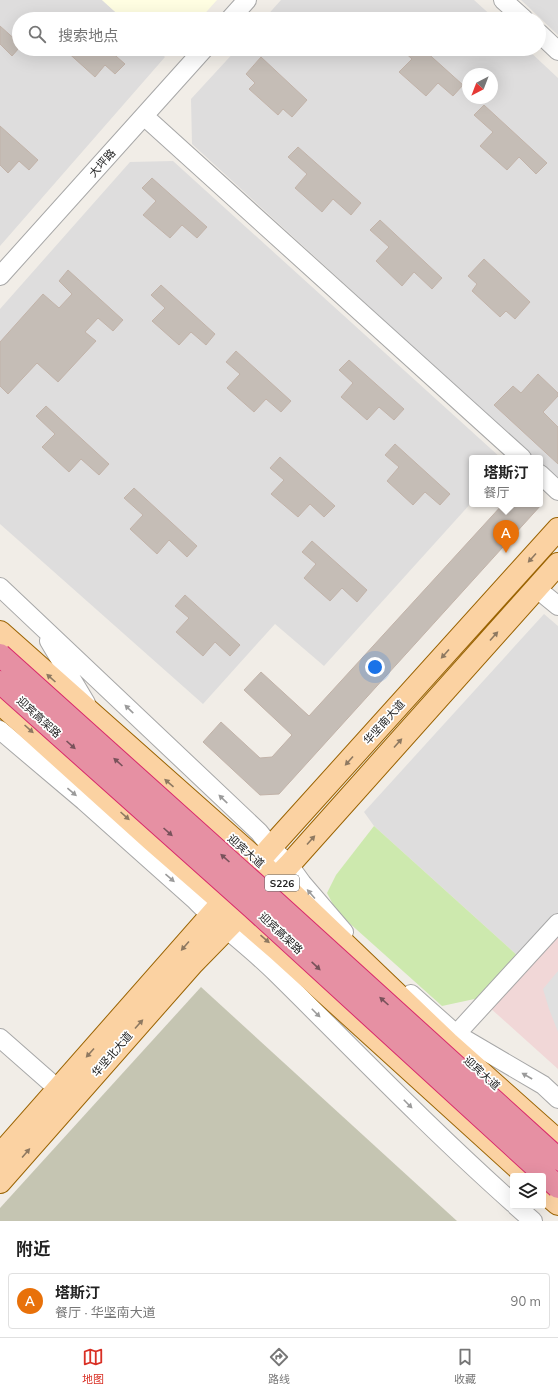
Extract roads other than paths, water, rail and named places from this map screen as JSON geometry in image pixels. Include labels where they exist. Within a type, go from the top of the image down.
[{"type":"highway","name":"迎宾高架路","points":[[0,655],[272,899],[558,1160]]},
{"type":"highway","name":"迎宾高架路","points":[[0,682],[252,907],[558,1188]]},
{"type":"main road","name":"华坚南大道","points":[[225,916],[265,854],[558,528]]},
{"type":"main road","points":[[225,916],[282,871],[558,564]]},
{"type":"main road","name":"迎宾大道","points":[[0,632],[95,718],[265,854],[558,1141]]},
{"type":"main road","points":[[0,703],[225,916],[524,1173]]},
{"type":"main road","name":"华坚北大道","points":[[0,1154],[58,1089],[225,916]]},
{"type":"main road","name":"华坚北大道","points":[[0,1182],[193,963],[225,916]]},
{"type":"main road","points":[[546,1194],[558,1204]]},
{"type":"street","points":[[236,12],[247,0]]},
{"type":"street","points":[[503,0],[516,12]]},
{"type":"street","points":[[546,40],[558,51]]},
{"type":"street","name":"大坪路","points":[[0,276],[198,56]]},
{"type":"street","points":[[144,116],[519,455]]},
{"type":"street","points":[[543,477],[558,491]]},
{"type":"street","points":[[0,587],[259,832],[265,854]]},
{"type":"street","points":[[536,588],[558,606]]},
{"type":"street","points":[[36,621],[95,718]]},
{"type":"street","points":[[0,730],[195,900],[225,916],[274,971],[464,1159],[510,1200]]},
{"type":"street","points":[[558,923],[452,1038],[543,1085],[558,1099]]},
{"type":"street","points":[[0,1038],[58,1089]]},
{"type":"street","points":[[519,1209],[533,1221]]},
{"type":"place","name":"塔斯汀","points":[[506,553]]}]
